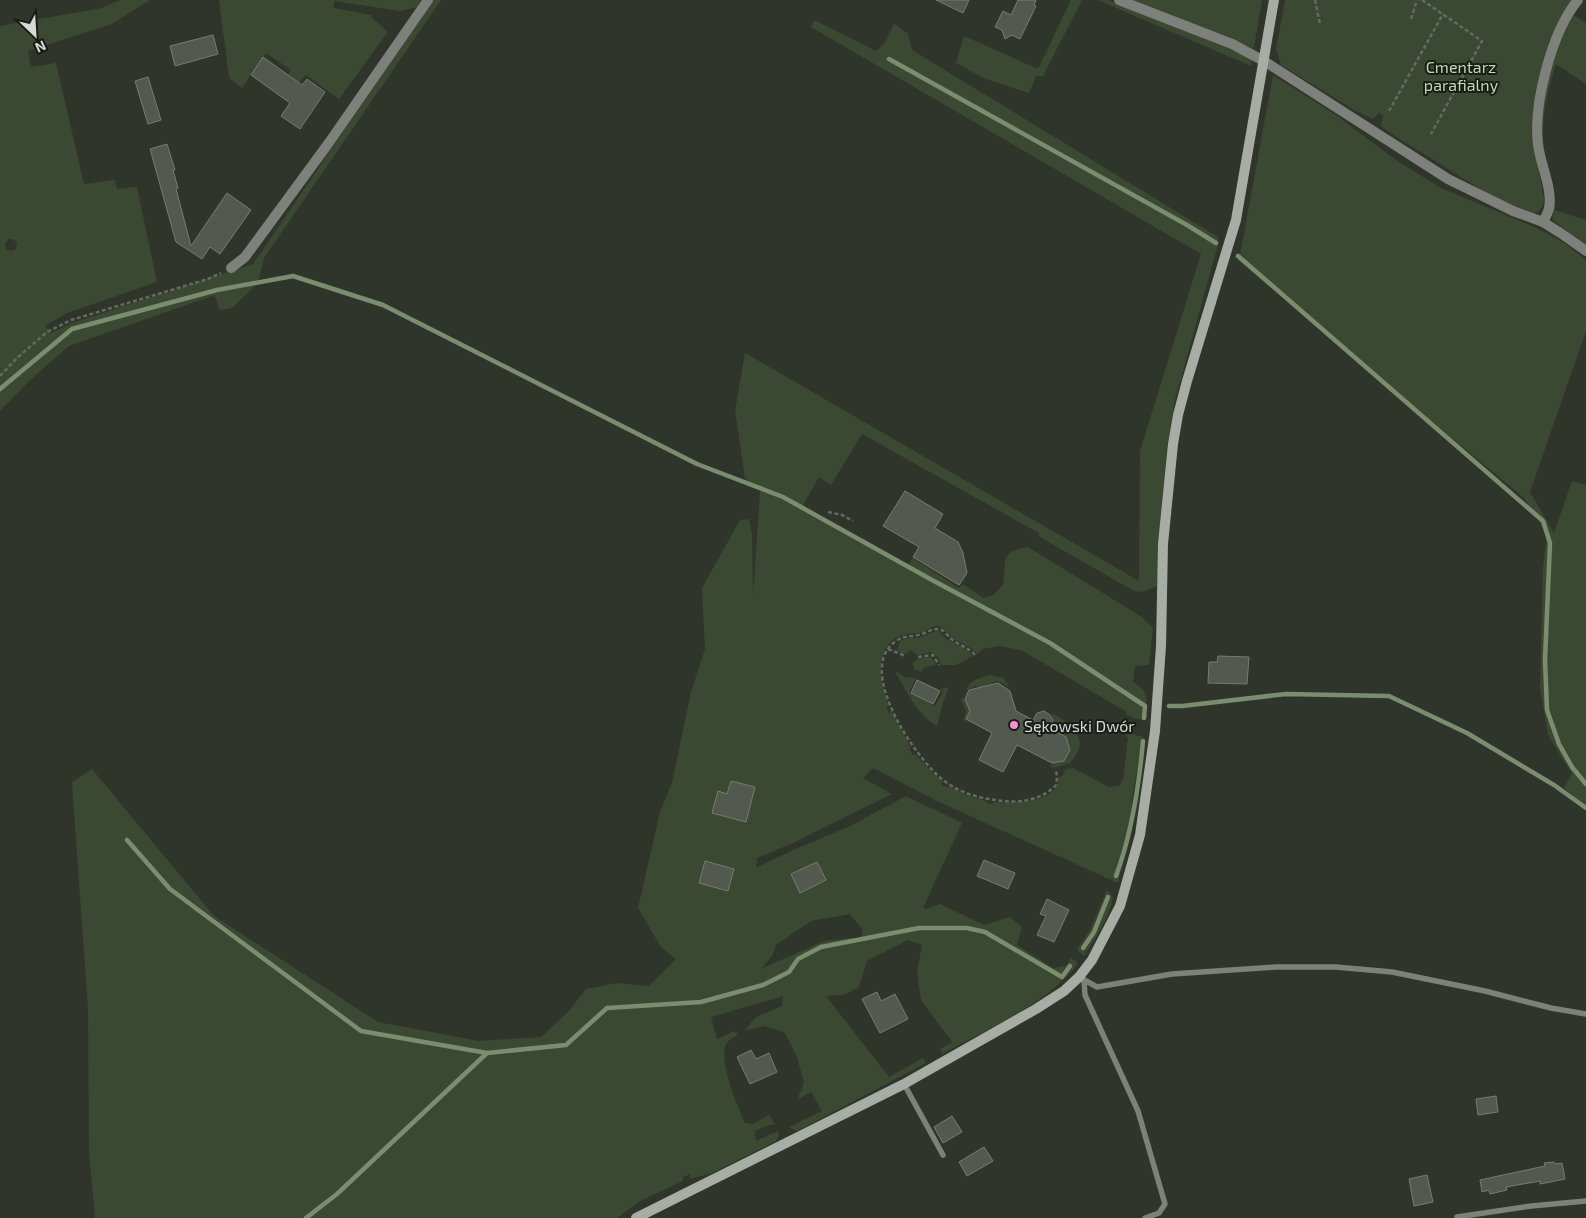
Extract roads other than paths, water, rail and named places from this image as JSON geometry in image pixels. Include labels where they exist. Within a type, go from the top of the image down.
[{"type":"street","points":[[231,268],[251,250],[328,144],[428,0]]},
{"type":"street","points":[[1119,0],[1232,44],[1264,61],[1448,179],[1513,211],[1543,222],[1586,251]]},
{"type":"street","points":[[636,1218],[904,1084],[1064,991],[1081,979],[1092,960],[1120,906],[1140,835],[1155,731],[1161,646],[1163,544],[1173,444],[1187,381],[1236,220],[1274,0]]},
{"type":"street","points":[[1543,222],[1549,198],[1538,144],[1542,86],[1546,66],[1563,20],[1578,0]]},
{"type":"lane","points":[[1081,979],[1097,987],[1172,974],[1276,967],[1336,967],[1392,972],[1486,991],[1551,1008],[1586,1014]]},
{"type":"lane","points":[[1081,979],[1085,995],[1138,1111],[1165,1204],[1159,1213],[1145,1218]]},
{"type":"lane","points":[[904,1084],[943,1155]]},
{"type":"lane","points":[[1458,1217],[1531,1206],[1586,1201]]},
{"type":"waterway","points":[[889,59],[1216,243]]},
{"type":"waterway","points":[[1238,256],[1543,521],[1550,543],[1545,660],[1547,710],[1559,744],[1572,767],[1586,784]]},
{"type":"waterway","points":[[0,389],[72,329],[217,290],[293,276],[383,305],[697,464],[783,497],[1050,643],[1145,706],[1144,718]]},
{"type":"waterway","points":[[1169,706],[1286,694],[1389,696],[1467,733],[1554,785],[1586,808]]},
{"type":"waterway","points":[[1116,876],[1122,860],[1134,809],[1143,741]]},
{"type":"waterway","points":[[127,840],[170,889],[361,1031],[487,1053]]},
{"type":"waterway","points":[[1083,948],[1094,932],[1108,897]]},
{"type":"waterway","points":[[306,1218],[337,1194],[487,1053],[566,1045],[607,1008],[701,1002],[763,985],[789,972],[798,959],[821,947],[919,928],[967,928],[985,932],[1062,977],[1070,966]]},
{"type":"place","name":"Sękowski Dwór","points":[[1014,725]]},
{"type":"park label","name":"Cmentarz parafialny","points":[[1461,75]]}]
